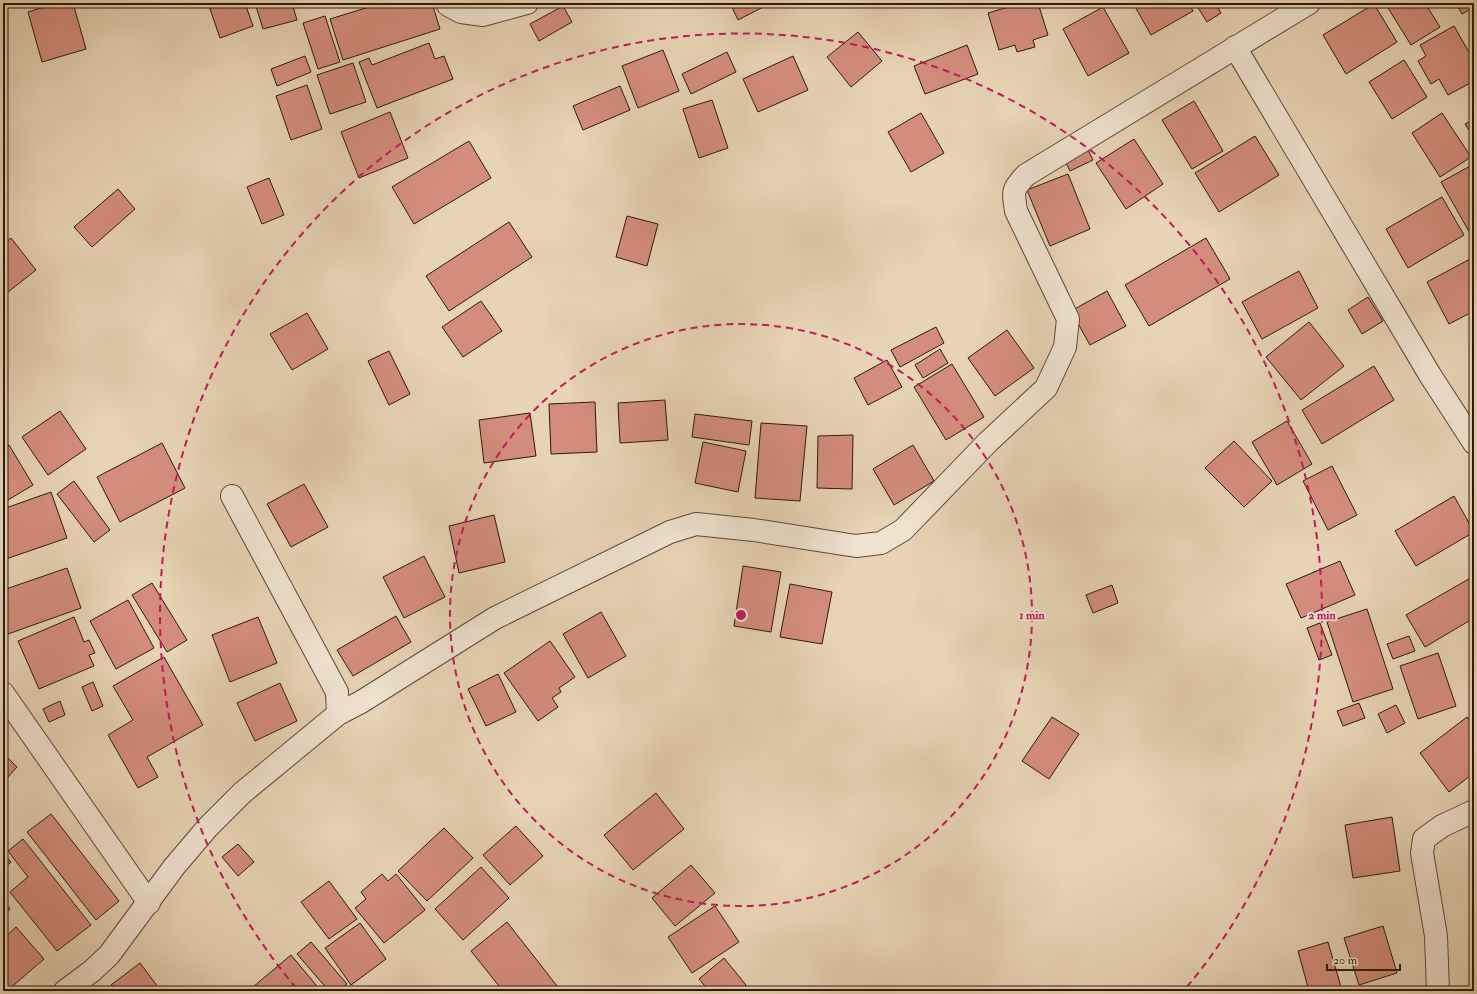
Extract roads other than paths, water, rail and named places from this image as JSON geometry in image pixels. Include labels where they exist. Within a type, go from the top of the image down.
[{"type":"street","points":[[448,3],[448,5],[461,12],[483,15],[527,3]]},
{"type":"street","points":[[65,991],[92,971],[109,955],[174,868],[208,827],[242,793],[338,714],[361,702],[495,618],[670,532],[696,524],[754,530],[856,546],[881,543],[903,530],[988,442],[1046,388],[1065,347],[1068,320],[1016,211],[1013,193],[1016,186],[1026,174],[1309,3]]},
{"type":"street","points":[[1236,48],[1426,368],[1474,443]]},
{"type":"street","points":[[232,496],[337,692],[338,714]]},
{"type":"street","points":[[3,693],[149,903]]},
{"type":"street","points":[[1438,991],[1436,936],[1422,853],[1424,839],[1442,826],[1474,811]]}]
